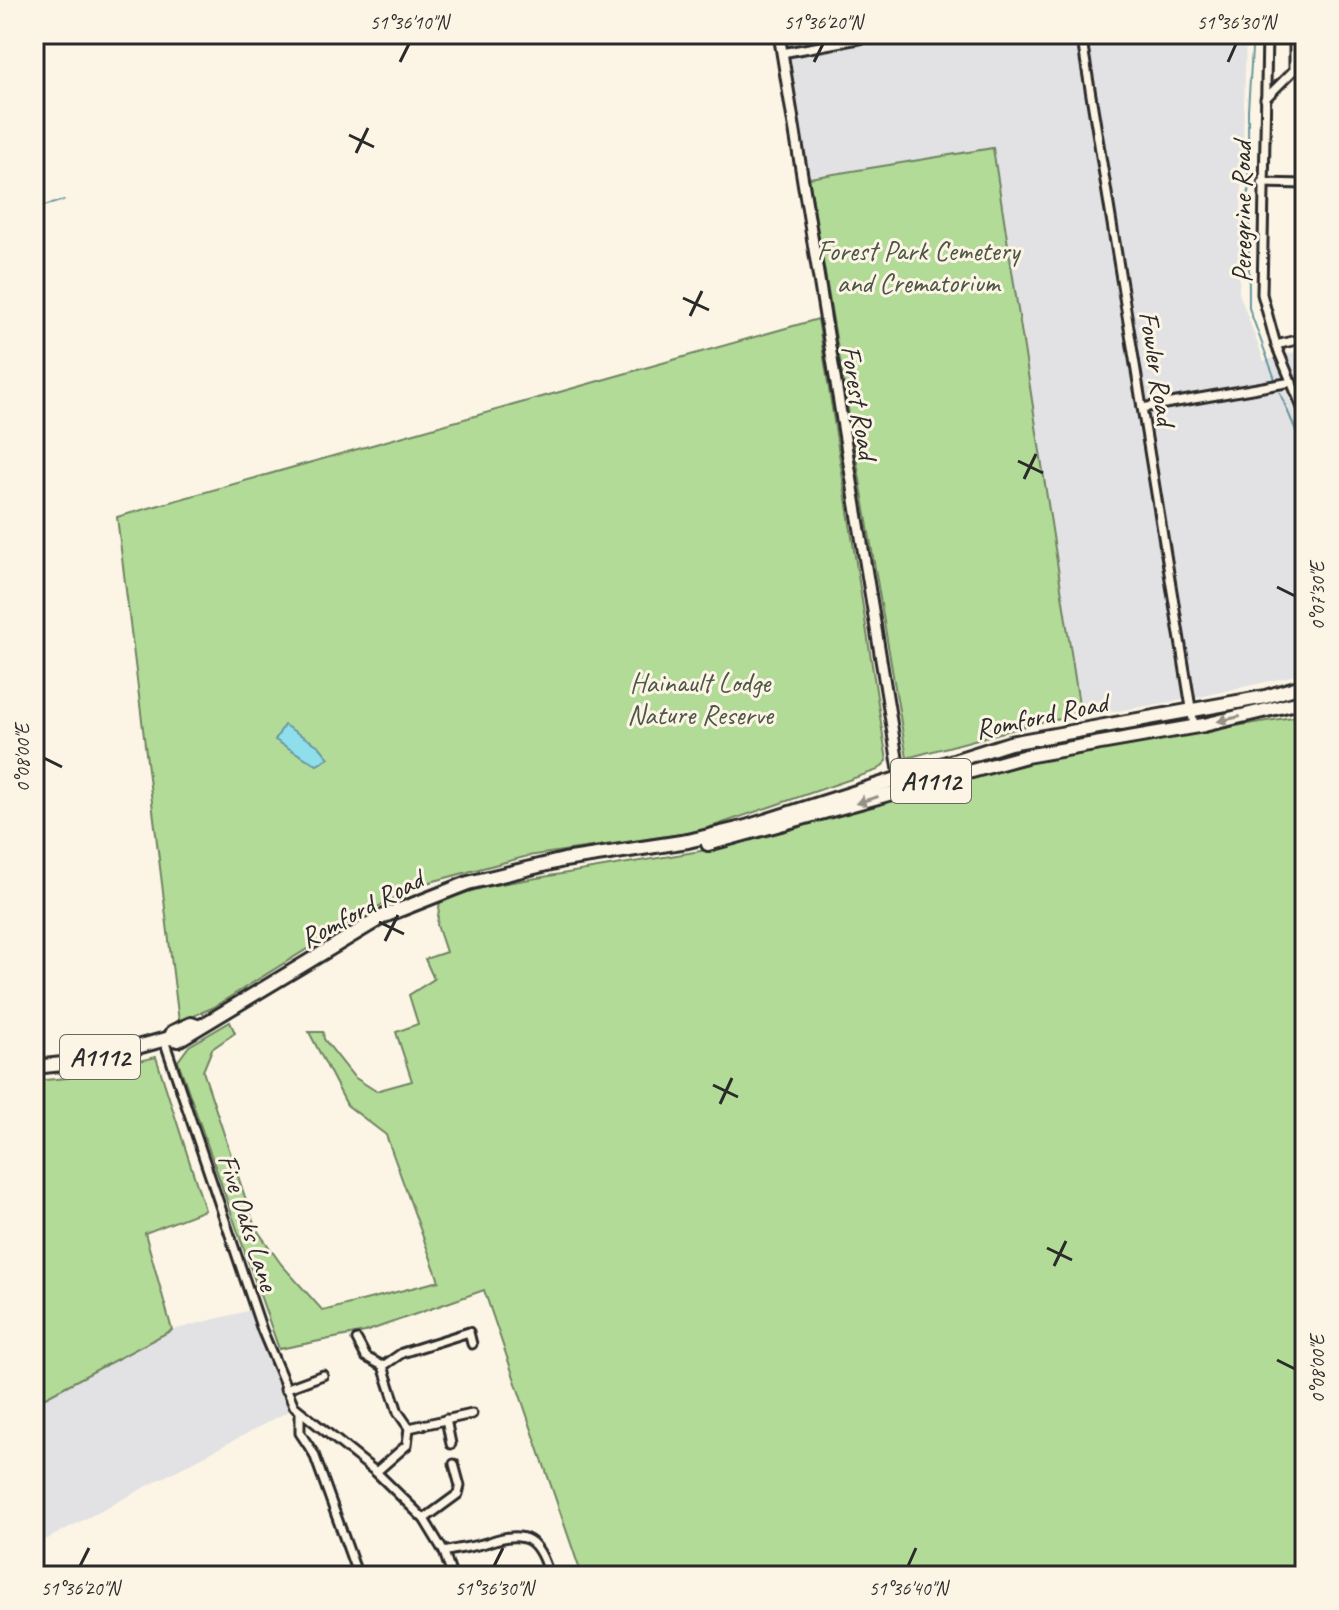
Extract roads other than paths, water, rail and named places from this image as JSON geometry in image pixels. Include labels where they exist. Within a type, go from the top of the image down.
[{"type":"main road","name":"Romford Road","points":[[560,864],[564,860],[688,841],[746,827],[1010,743],[1265,697],[1305,685]]},
{"type":"main road","name":"Romford Road","points":[[34,1067],[82,1062],[167,1039],[176,1041],[197,1026],[286,978],[384,916],[468,883],[560,864],[690,848],[747,836],[1026,756],[1194,726],[1305,701]]},
{"type":"street","name":"Forest Road","points":[[779,34],[900,776]]},
{"type":"street","points":[[782,53],[886,34]]},
{"type":"street","name":"Fowler Road","points":[[1081,34],[1194,726]]},
{"type":"street","name":"Peregrine Road","points":[[1267,34],[1262,294],[1276,345],[1305,415]]},
{"type":"street","points":[[1265,99],[1294,70],[1294,34]]},
{"type":"street","points":[[1262,183],[1305,184]]},
{"type":"street","points":[[1276,345],[1305,338]]},
{"type":"street","points":[[1142,408],[1292,382]]},
{"type":"street","name":"Five Oaks Lane","points":[[167,1039],[257,1317],[285,1389],[300,1413],[376,1472],[424,1519],[444,1552],[452,1576]]},
{"type":"street","points":[[383,1366],[402,1353],[469,1332],[472,1344]]},
{"type":"street","points":[[357,1340],[366,1357],[383,1366],[398,1412],[409,1428],[407,1445],[376,1472]]},
{"type":"street","points":[[285,1389],[323,1375]]},
{"type":"street","name":"Five Oaks Lane","points":[[300,1413],[300,1433],[314,1454],[358,1576]]},
{"type":"street","points":[[409,1428],[472,1414]]},
{"type":"street","points":[[446,1419],[451,1444]]},
{"type":"street","points":[[424,1519],[458,1494],[460,1486],[454,1464]]},
{"type":"street","points":[[444,1552],[505,1535],[518,1535],[534,1543],[543,1553],[549,1576]]},
{"type":"water","points":[[284,725],[319,746],[329,758],[317,765],[275,740]]},
{"type":"waterway","points":[[1253,34],[1248,110],[1249,308],[1275,379]]},
{"type":"waterway","points":[[34,209],[64,200]]},
{"type":"waterway","points":[[1280,393],[1305,452]]},
{"type":"park label","name":"Forest Park Cemetery and Crematorium","points":[[918,266]]},
{"type":"park label","name":"Hainault Lodge Nature Reserve","points":[[700,698]]}]
